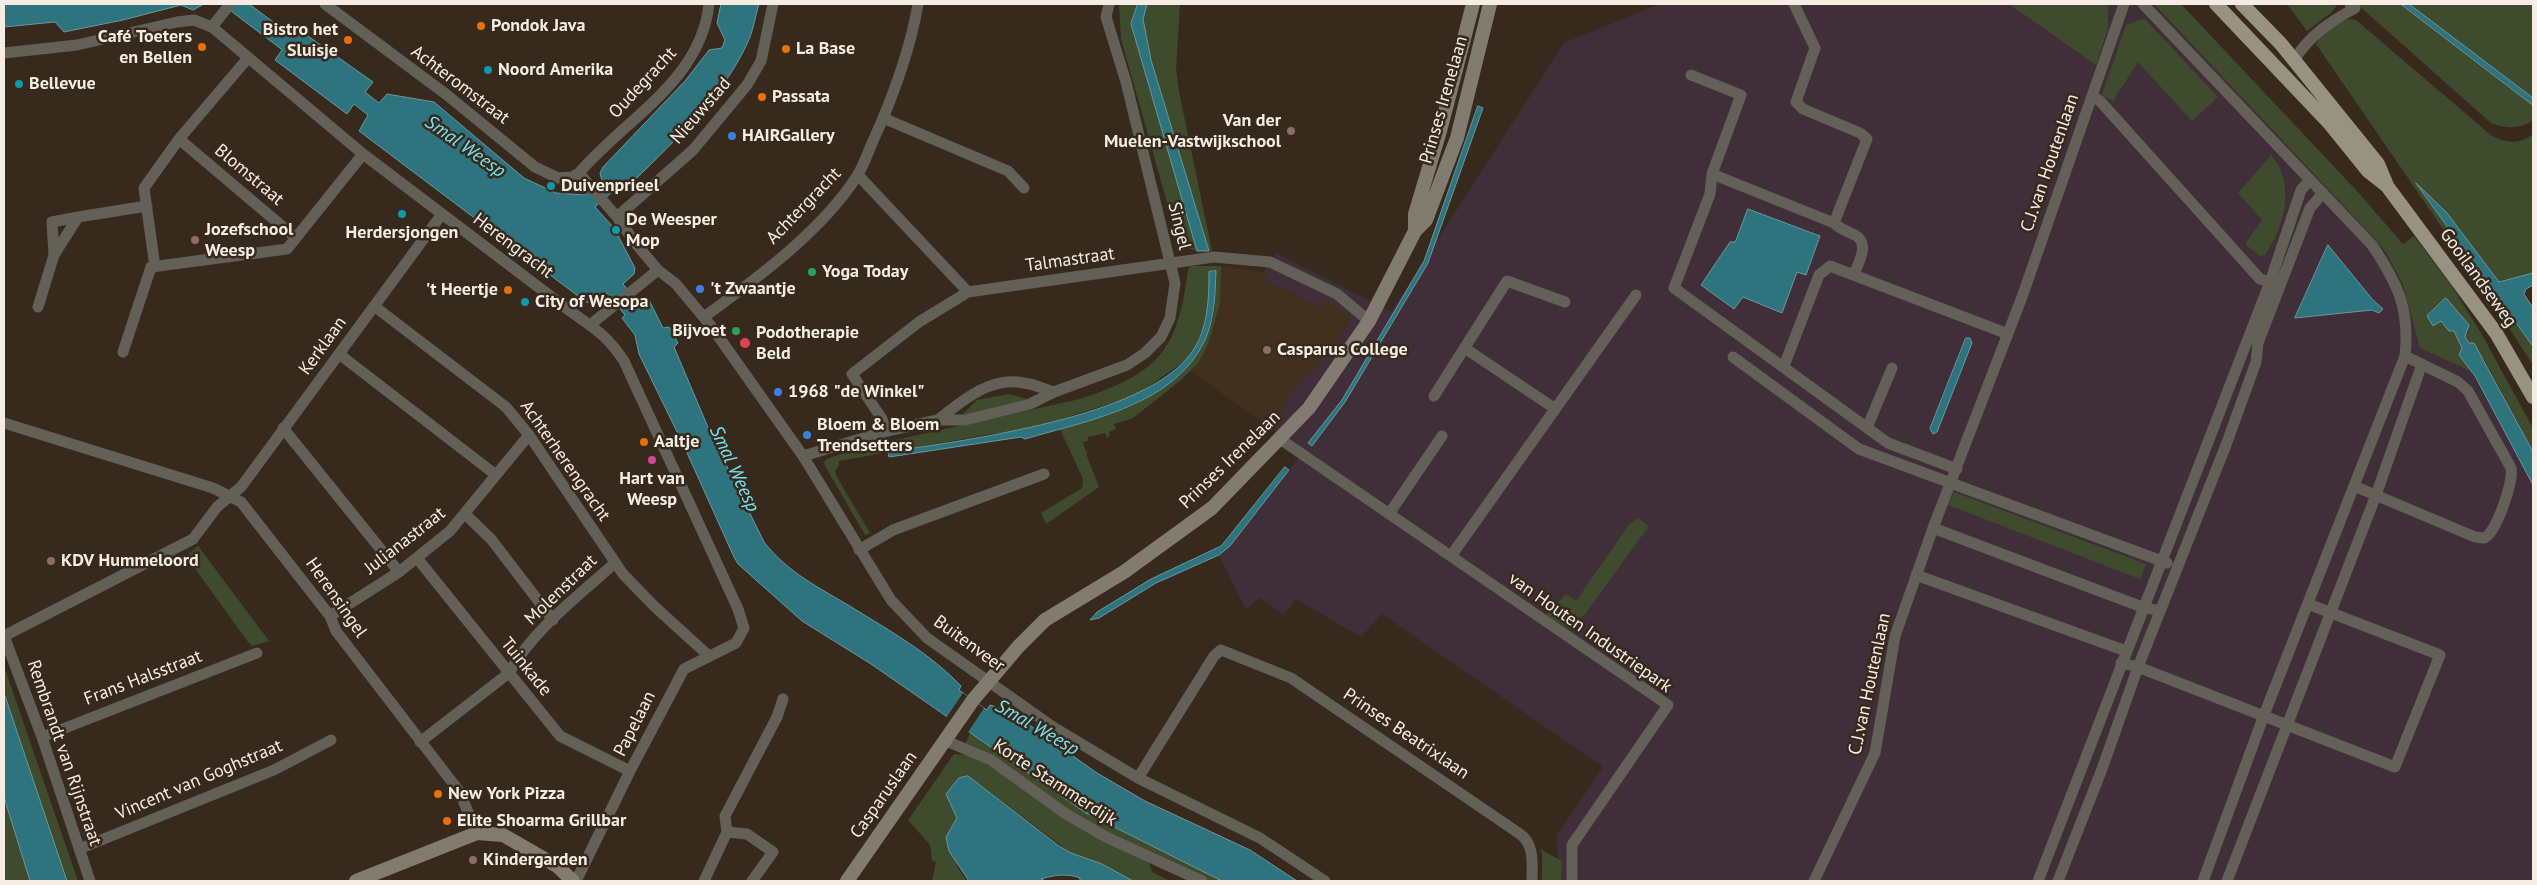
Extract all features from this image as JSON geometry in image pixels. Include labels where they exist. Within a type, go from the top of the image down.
[{"type":"main road","name":"Prinses Irenelaan","points":[[1415,231],[1415,214],[1440,132],[1473,4]]},
{"type":"main road","name":"Prinses Irenelaan","points":[[988,680],[1045,620],[1124,572],[1212,508],[1309,408],[1369,321],[1415,231],[1426,220],[1457,138],[1490,4]]},
{"type":"main road","name":"Gooilandseweg","points":[[2216,4],[2330,124],[2368,171],[2387,186]]},
{"type":"main road","name":"Gooilandseweg","points":[[2242,4],[2281,44],[2378,164],[2387,186],[2496,333],[2533,396]]},
{"type":"main road","name":"Casparuslaan","points":[[847,881],[988,680]]},
{"type":"main road","points":[[356,881],[410,857],[477,833],[503,836],[557,866],[574,881]]},
{"type":"street","name":"Achteromstraat","points":[[325,4],[447,95],[535,167],[558,178],[572,177],[579,173]]},
{"type":"street","name":"Oudegracht","points":[[579,173],[673,82],[693,55],[703,35],[709,4]]},
{"type":"street","name":"Nieuwstad","points":[[617,217],[693,150],[747,85],[761,61],[772,4]]},
{"type":"street","name":"Achtergracht","points":[[704,317],[795,245],[838,201],[858,174],[884,118],[912,38],[918,4]]},
{"type":"street","name":"Singel","points":[[803,456],[886,431],[938,420],[974,417],[1030,404],[1054,392],[1127,365],[1145,353],[1161,338],[1170,318],[1175,283],[1128,89],[1106,17],[1109,4]]},
{"type":"street","points":[[1794,4],[1815,48],[1796,102],[1803,109],[1860,132],[1867,139],[1834,224]]},
{"type":"street","name":"C.J.van Houtenlaan","points":[[1814,881],[1875,754],[1895,636],[1933,528],[2096,99],[2124,4]]},
{"type":"street","points":[[2142,4],[2372,245],[2392,275],[2405,309],[2407,332],[2405,356],[2264,716],[2203,881]]},
{"type":"street","points":[[2294,60],[2308,39],[2330,22],[2355,8],[2350,4]]},
{"type":"street","points":[[4,53],[77,45],[176,22],[194,20],[212,27],[228,7]]},
{"type":"street","name":"Herengracht","points":[[212,27],[363,154],[590,326],[604,334],[624,361],[738,608]]},
{"type":"street","points":[[155,267],[144,188],[179,139],[248,58]]},
{"type":"street","points":[[1691,74],[1742,94],[1712,174],[1710,194],[1674,288],[1888,443],[1956,469]]},
{"type":"street","name":"C.J.van Houtenlaan","points":[[2096,99],[2260,279],[2275,284]]},
{"type":"street","points":[[884,118],[1008,171],[1024,188]]},
{"type":"street","name":"Blomstraat","points":[[179,139],[296,238]]},
{"type":"street","points":[[123,352],[151,268],[287,249],[363,154]]},
{"type":"street","name":"Buitenveer","points":[[579,173],[604,199],[636,244],[658,270],[676,284],[704,317],[803,456],[891,600],[927,638],[1054,727],[1138,778],[1260,838],[1324,881]]},
{"type":"street","points":[[858,174],[968,292]]},
{"type":"street","points":[[1712,174],[1834,224],[1841,230],[1855,235],[1862,243],[1862,254],[1854,274]]},
{"type":"street","points":[[2058,881],[2102,769],[2138,667],[2256,362],[2258,343],[2301,190],[2310,180]]},
{"type":"street","points":[[2038,881],[2142,607],[2275,284],[2310,208],[2323,193]]},
{"type":"street","points":[[54,254],[52,222],[147,206]]},
{"type":"street","name":"Kerklaan","points":[[4,636],[193,538],[218,507],[240,487],[442,214]]},
{"type":"street","points":[[38,307],[54,254],[78,217]]},
{"type":"street","name":"Talmastraat","points":[[886,431],[882,419],[852,374],[919,322],[968,292],[1214,257],[1270,262],[1337,294],[1369,321]]},
{"type":"street","points":[[1784,366],[1822,271],[1834,266],[2008,334]]},
{"type":"street","points":[[590,326],[658,270]]},
{"type":"street","points":[[1434,396],[1466,349],[1507,281],[1565,302]]},
{"type":"street","points":[[1451,556],[1554,408],[1636,295]]},
{"type":"street","name":"Achterherengracht","points":[[374,306],[506,407],[529,435],[615,563],[654,606],[709,656]]},
{"type":"street","points":[[1466,349],[1554,408]]},
{"type":"street","points":[[339,354],[496,475]]},
{"type":"street","points":[[2354,486],[2475,538],[2484,538],[2493,531],[2513,478],[2511,468],[2468,391],[2458,382],[2405,356]]},
{"type":"street","points":[[1733,357],[1859,449],[2178,567]]},
{"type":"street","points":[[2226,881],[2289,725],[2376,495],[2422,364]]},
{"type":"street","points":[[1867,428],[1892,368]]},
{"type":"street","name":"Singel","points":[[938,420],[970,394],[996,384],[1023,382],[1054,392]]},
{"type":"street","name":"Herensingel","points":[[4,424],[213,488],[241,502],[330,616],[336,631],[459,791],[477,833]]},
{"type":"street","points":[[283,428],[399,572]]},
{"type":"street","name":"Julianastraat","points":[[330,616],[399,572],[450,531],[466,514],[529,435]]},
{"type":"street","points":[[1389,514],[1442,436]]},
{"type":"street","name":"van Houten Industriepark","points":[[1280,439],[1668,705],[1572,845],[1572,881]]},
{"type":"street","points":[[859,550],[893,530],[1044,474]]},
{"type":"street","points":[[466,514],[491,539],[552,620]]},
{"type":"street","points":[[1933,528],[2142,607],[2160,611]]},
{"type":"street","name":"Tuinkade","points":[[417,558],[560,736],[630,771]]},
{"type":"street","name":"Molenstraat","points":[[420,742],[509,673],[514,664],[552,620],[615,563]]},
{"type":"street","points":[[1916,574],[2126,650]]},
{"type":"street","points":[[2121,662],[2395,767],[2440,655],[2308,604]]},
{"type":"street","name":"Papelaan","points":[[574,881],[684,670],[736,643],[742,635],[743,619],[738,608]]},
{"type":"street","name":"Rembrandt van Rijnstraat","points":[[4,636],[42,737],[90,881]]},
{"type":"street","name":"Prinses Beatrixlaan","points":[[1138,778],[1214,656],[1221,650],[1291,678],[1520,834],[1529,843],[1531,850],[1532,881]]},
{"type":"street","name":"Frans Halsstraat","points":[[42,737],[256,653]]},
{"type":"street","points":[[704,881],[727,832],[725,816],[777,717],[783,699]]},
{"type":"street","points":[[2104,707],[2122,714]]},
{"type":"street","name":"Korte Stammerdijk","points":[[948,735],[991,760],[1066,814],[1106,838],[1202,881]]},
{"type":"street","name":"Vincent van Goghstraat","points":[[79,849],[274,770],[331,740]]},
{"type":"street","points":[[2083,762],[2102,769]]},
{"type":"street","points":[[2058,827],[2076,833]]},
{"type":"street","points":[[727,832],[747,834],[773,852],[752,881]]},
{"type":"shaded area","points":[[1660,4],[2154,4],[2387,254],[2403,286],[2471,371],[2533,485],[2533,881],[1558,881],[1557,835],[1603,767],[1382,614],[1361,637],[1296,599],[1284,615],[1260,598],[1246,610],[1219,555],[1230,546],[1304,451],[1195,373],[1276,253],[1391,312],[1564,43]]},
{"type":"shaded area","name":"Casparus College","points":[[1221,266],[1268,273],[1266,283],[1286,289],[1319,308],[1325,299],[1350,315],[1351,320],[1324,359],[1299,384],[1288,398],[1284,411],[1269,426],[1190,371],[1199,362],[1209,342],[1220,303]]},
{"type":"green space","points":[[1119,4],[1138,4],[1131,24],[1197,251],[1187,248],[1177,238],[1121,39]]},
{"type":"green space","points":[[1147,4],[1180,4],[1176,68],[1179,92],[1212,251],[1209,251],[1151,60],[1143,19],[1143,12]]},
{"type":"green space","points":[[2009,4],[2108,4],[2108,29],[2096,65]]},
{"type":"green space","points":[[2154,4],[2181,4],[2356,190],[2403,244],[2414,236],[2451,285],[2481,333],[2533,428],[2533,452],[2484,359],[2465,337],[2469,331],[2446,298],[2430,312],[2454,331],[2462,348],[2459,355],[2471,371],[2420,348],[2403,285],[2387,254]]},
{"type":"green space","points":[[2287,4],[2337,5],[2332,12],[2307,31]]},
{"type":"green space","points":[[2357,4],[2401,4],[2533,105],[2533,120],[2518,127],[2491,123]]},
{"type":"green space","points":[[2409,4],[2533,4],[2533,98]]},
{"type":"green space","points":[[2144,18],[2218,97],[2192,121],[2138,62],[2113,101],[2102,95],[2126,25]]},
{"type":"green space","points":[[2348,19],[2356,20],[2492,136],[2513,142],[2528,138],[2533,134],[2533,273],[2499,282],[2447,213],[2419,187],[2533,346],[2533,365],[2478,280],[2316,44],[2325,32]]},
{"type":"green space","points":[[2271,155],[2279,166],[2283,179],[2285,205],[2278,231],[2265,255],[2260,256],[2245,244],[2262,220],[2238,193]]},
{"type":"green space","points":[[1191,266],[1221,266],[1220,303],[1209,342],[1199,362],[1181,380],[1133,418],[1114,424],[1116,429],[1109,432],[1110,436],[1107,438],[1105,433],[1088,437],[1088,441],[1083,442],[1086,452],[1090,451],[1086,454],[1099,487],[1046,524],[1041,513],[1082,488],[1083,479],[1060,429],[1130,407],[1153,394],[1179,374],[1200,348],[1213,318],[1215,302],[1209,272],[1209,304],[1203,328],[1194,350],[1186,360],[1137,395],[1024,431],[991,434],[839,461],[835,471],[837,477],[870,533],[865,535],[825,466],[824,462],[827,459],[855,449],[1080,399],[1129,379],[1146,368],[1160,355],[1170,339],[1178,320],[1188,269]]},
{"type":"green space","points":[[1009,394],[1027,399],[962,415],[977,400]]},
{"type":"green space","points":[[1954,492],[2146,564],[2140,579],[1948,505]]},
{"type":"green space","points":[[1638,518],[1649,526],[1586,613],[1569,629],[1546,615],[1566,594],[1576,601],[1628,526]]},
{"type":"green space","points":[[198,546],[269,641],[252,646],[248,642],[186,556]]},
{"type":"green space","points":[[4,666],[78,881],[67,881],[4,693]]},
{"type":"green space","points":[[970,733],[1113,827],[1222,881],[1210,881],[1088,823],[965,744]]},
{"type":"green space","points":[[954,754],[966,755],[982,761],[1148,860],[1152,872],[1170,881],[1133,881],[1102,864],[1071,853],[968,776],[946,794],[956,811],[956,822],[950,829],[958,868],[967,881],[932,881],[936,862],[932,861],[930,845],[908,820]]},
{"type":"green space","points":[[4,797],[30,881],[4,881]]},
{"type":"green space","points":[[1540,849],[1562,861],[1561,881],[1542,881],[1542,854]]},
{"type":"water","points":[[4,4],[204,4],[193,10],[181,5],[123,20],[64,32],[55,22],[4,27]]},
{"type":"water","name":"Smal Weesp","points":[[222,4],[249,4],[292,36],[298,29],[373,82],[365,92],[379,103],[387,94],[434,102],[524,178],[556,193],[585,195],[602,181],[600,173],[603,167],[685,81],[709,50],[722,48],[725,40],[717,23],[721,4],[759,4],[747,44],[723,85],[708,104],[625,190],[619,193],[612,192],[595,207],[614,228],[635,268],[634,274],[623,284],[640,304],[648,298],[663,328],[669,327],[678,343],[674,347],[710,432],[764,542],[783,563],[805,579],[923,653],[961,686],[959,690],[987,710],[990,705],[1011,712],[1097,773],[1145,801],[1250,850],[1297,881],[1222,881],[1086,813],[871,664],[802,621],[738,564],[639,354],[635,335],[622,318],[625,315],[607,293],[593,303],[586,302],[359,131],[368,115],[354,104],[347,114],[275,60],[282,50]]},
{"type":"water","points":[[1138,4],[1147,4],[1143,19],[1151,60],[1209,251],[1197,251],[1131,24]]},
{"type":"water","points":[[2401,4],[2409,4],[2533,98],[2533,105]]},
{"type":"water","points":[[1478,106],[1483,108],[1428,263],[1345,402],[1312,446],[1308,443],[1342,400],[1424,261]]},
{"type":"water","points":[[2416,183],[2447,213],[2499,282],[2533,273],[2533,285],[2526,289],[2524,294],[2533,308],[2533,346]]},
{"type":"water","points":[[1748,209],[1820,236],[1806,275],[1797,272],[1782,313],[1743,297],[1734,309],[1701,285],[1730,242],[1735,242]]},
{"type":"water","points":[[2328,245],[2372,299],[2383,309],[2379,313],[2372,310],[2295,318]]},
{"type":"water","points":[[1216,271],[1213,311],[1207,335],[1194,359],[1176,378],[1154,394],[1130,406],[1103,416],[1025,439],[1021,437],[889,457],[888,452],[962,441],[1052,422],[1096,409],[1136,394],[1169,375],[1192,352],[1204,324],[1208,303],[1209,272]]},
{"type":"water","points":[[2446,298],[2469,325],[2465,337],[2469,343],[2474,343],[2533,452],[2533,485],[2475,376],[2459,355],[2462,348],[2454,331],[2449,331],[2441,321],[2433,326],[2427,316]]},
{"type":"water","points":[[1966,338],[1970,338],[1972,343],[1937,432],[1933,434],[1930,429]]},
{"type":"water","points":[[1285,467],[1289,470],[1230,546],[1219,555],[1156,583],[1099,618],[1090,620],[1097,612],[1151,579],[1221,546]]},
{"type":"water","points":[[4,693],[67,881],[30,881],[4,797]]},
{"type":"water","points":[[968,776],[1059,846],[1071,853],[1102,864],[1133,881],[1080,881],[1080,878],[1075,876],[1065,875],[1041,879],[1045,881],[969,881],[949,851],[946,837],[957,818],[946,794],[959,778]]},
{"type":"pier","points":[[963,693],[984,708],[967,734],[942,718],[946,718]]},
{"type":"place","name":"Pondok Java","points":[[481,26]]},
{"type":"place","name":"Bistro het Sluisje","points":[[348,40]]},
{"type":"place","name":"Café Toeters en Bellen","points":[[202,47]]},
{"type":"place","name":"La Base","points":[[786,49]]},
{"type":"place","name":"Noord Amerika","points":[[488,70]]},
{"type":"place","name":"Bellevue","points":[[19,84]]},
{"type":"place","name":"Passata","points":[[762,97]]},
{"type":"place","name":"Van der Muelen-Vastwijkschool","points":[[1291,131]]},
{"type":"place","name":"HAIRGallery","points":[[732,136]]},
{"type":"place","name":"Duivenprieel","points":[[551,186]]},
{"type":"place","name":"Herdersjongen","points":[[402,214]]},
{"type":"place","name":"De Weesper Mop","points":[[616,230]]},
{"type":"place","name":"Jozefschool Weesp","points":[[195,240]]},
{"type":"place","name":"Yoga Today","points":[[812,272]]},
{"type":"place","name":"'t Zwaantje","points":[[700,289]]},
{"type":"place","name":"'t Heertje","points":[[508,290]]},
{"type":"place","name":"City of Wesopa","points":[[525,302]]},
{"type":"place","name":"Bijvoet","points":[[736,331]]},
{"type":"place","name":"Podotherapie Beld","points":[[745,343]]},
{"type":"place","name":"Casparus College","points":[[1267,350]]},
{"type":"place","name":"1968 \"de Winkel\"","points":[[778,392]]},
{"type":"place","name":"Bloem & Bloem Trendsetters","points":[[807,435]]},
{"type":"place","name":"Aaltje","points":[[644,442]]},
{"type":"place","name":"Hart van Weesp","points":[[652,460]]},
{"type":"place","name":"KDV Hummeloord","points":[[51,561]]},
{"type":"place","name":"New York Pizza","points":[[438,794]]},
{"type":"place","name":"Elite Shoarma Grillbar","points":[[447,821]]},
{"type":"place","name":"Kindergarden","points":[[473,860]]}]
